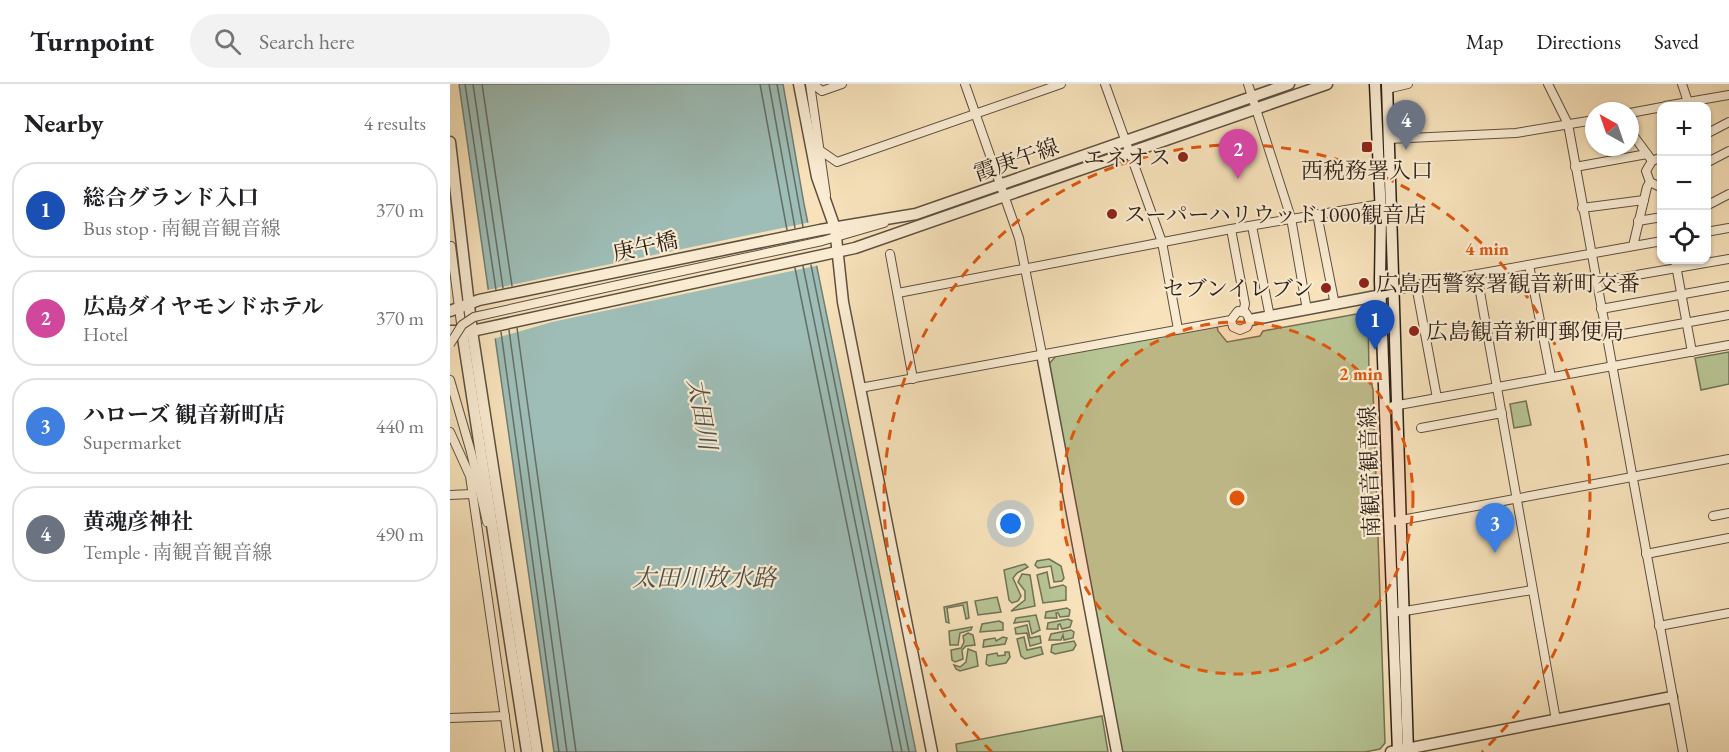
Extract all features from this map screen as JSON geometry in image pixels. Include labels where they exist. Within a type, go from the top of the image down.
[{"type":"street","points":[[800,84],[817,177],[839,252],[843,302],[932,752]]},
{"type":"street","points":[[812,84],[826,202]]},
{"type":"street","points":[[812,84],[822,91],[842,84]]},
{"type":"street","points":[[965,84],[1005,198],[1026,267],[1117,752]]},
{"type":"street","points":[[821,151],[837,162],[1062,84]]},
{"type":"street","points":[[1105,84],[1162,242],[1178,329]]},
{"type":"street","points":[[1248,84],[1291,218],[1307,310]]},
{"type":"street","name":"霞庚午線","points":[[821,236],[916,214],[1289,84]]},
{"type":"street","points":[[450,331],[467,331],[839,252],[1005,198],[1327,84]]},
{"type":"street","name":"南観音観音線","points":[[1375,84],[1381,204],[1380,281],[1387,293]]},
{"type":"street","points":[[1387,87],[1408,84]]},
{"type":"street","points":[[1548,84],[1568,124],[1683,752]]},
{"type":"street","points":[[1682,84],[1688,102],[1729,95]]},
{"type":"street","name":"南観音観音線","points":[[1387,87],[1387,293],[1398,612],[1400,751]]},
{"type":"street","points":[[1639,111],[1657,108]]},
{"type":"street","points":[[1388,139],[1516,133],[1585,121]]},
{"type":"street","points":[[1711,132],[1729,122]]},
{"type":"street","points":[[450,142],[467,331],[527,752]]},
{"type":"street","points":[[1633,246],[1650,182],[1646,171],[1649,157],[1639,143]]},
{"type":"street","points":[[1711,161],[1729,151]]},
{"type":"street","points":[[1575,167],[1657,157]]},
{"type":"street","points":[[1650,182],[1657,186]]},
{"type":"street","points":[[1711,204],[1729,194]]},
{"type":"street","points":[[1582,208],[1644,200]]},
{"type":"street","points":[[898,292],[1230,229],[1381,204]]},
{"type":"street","points":[[1317,214],[1335,305]]},
{"type":"street","points":[[1638,221],[1657,218]]},
{"type":"street","points":[[1252,226],[1270,317]]},
{"type":"street","points":[[1711,229],[1729,228]]},
{"type":"street","points":[[1230,229],[1247,316],[1247,327],[1240,330],[1233,327],[1231,320],[1235,313],[1247,316],[1270,317],[1335,305],[1416,285],[1657,242]]},
{"type":"street","points":[[450,344],[457,331],[468,320],[493,311],[821,236]]},
{"type":"street","name":"庚午橋","points":[[464,306],[821,236]]},
{"type":"street","points":[[450,246],[464,306]]},
{"type":"street","points":[[890,254],[913,379]]},
{"type":"street","points":[[1711,261],[1729,259]]},
{"type":"street","points":[[1596,282],[1676,264],[1692,352]]},
{"type":"street","points":[[1529,265],[1551,377]]},
{"type":"street","points":[[1477,275],[1556,720]]},
{"type":"street","points":[[1416,285],[1437,398]]},
{"type":"street","points":[[1601,309],[1729,286]]},
{"type":"street","points":[[1607,337],[1729,315]]},
{"type":"street","points":[[860,388],[1231,320]]},
{"type":"street","points":[[467,331],[537,752]]},
{"type":"street","points":[[1392,406],[1729,345]]},
{"type":"street","points":[[450,380],[478,483],[493,554],[503,583]]},
{"type":"street","points":[[1421,428],[1502,413]]},
{"type":"street","points":[[450,432],[453,445],[470,476],[510,752]]},
{"type":"street","points":[[1395,521],[1729,459]]},
{"type":"street","points":[[450,495],[472,494]]},
{"type":"street","points":[[1713,516],[1729,513]]},
{"type":"street","points":[[1646,555],[1729,538]]},
{"type":"street","points":[[1398,612],[1532,590]]},
{"type":"street","points":[[1659,626],[1729,613]]},
{"type":"street","points":[[1400,751],[1672,697]]},
{"type":"street","points":[[450,718],[505,716]]},
{"type":"green space","points":[[1362,313],[1368,318],[1369,370],[1373,390],[1385,743],[1380,749],[1365,752],[1122,752],[1049,364],[1056,356],[1217,326],[1218,331],[1227,342],[1260,336],[1263,331]]},
{"type":"green space","points":[[1729,352],[1729,384],[1701,390],[1695,358]]},
{"type":"green space","points":[[1526,401],[1531,425],[1514,428],[1510,404]]},
{"type":"green space","points":[[1049,559],[1061,566],[1064,578],[1062,581],[1054,582],[1051,566],[1038,568],[1035,565],[1037,561]]},
{"type":"green space","points":[[1025,564],[1028,567],[1013,578],[1021,596],[1018,601],[1012,603],[1009,600],[1004,570]]},
{"type":"green space","points":[[1047,572],[1050,588],[1063,585],[1066,587],[1066,600],[1043,603],[1037,575]]},
{"type":"green space","points":[[1022,574],[1030,575],[1035,606],[1011,611],[1025,600],[1025,591],[1018,582]]},
{"type":"green space","points":[[997,597],[1001,612],[978,615],[975,601]]},
{"type":"green space","points":[[967,602],[969,618],[966,619],[963,605],[947,608],[949,623],[946,622],[944,607]]},
{"type":"green space","points":[[1067,608],[1070,610],[1069,616],[1060,617],[1056,613],[1057,618],[1045,618],[1046,612]]},
{"type":"green space","points":[[1036,615],[1040,630],[1032,634],[1029,621],[1014,623],[1016,618]]},
{"type":"green space","points":[[1068,619],[1072,621],[1070,627],[1062,629],[1060,624],[1058,629],[1047,629],[1048,623]]},
{"type":"green space","points":[[999,621],[1003,623],[1003,630],[980,632],[982,624]]},
{"type":"green space","points":[[1027,625],[1030,638],[1040,636],[1041,643],[1030,646],[1027,633],[1016,634],[1015,628]]},
{"type":"green space","points":[[972,627],[971,630],[960,633],[958,645],[950,645],[949,631]]},
{"type":"green space","points":[[1071,630],[1074,632],[1073,638],[1064,640],[1063,635],[1061,640],[1049,640],[1051,634]]},
{"type":"green space","points":[[968,633],[973,635],[975,645],[966,646],[962,650],[963,659],[955,662],[952,660],[951,650],[961,648],[964,642],[963,636]]},
{"type":"green space","points":[[1003,637],[1007,638],[1005,644],[983,647],[984,640],[995,638],[996,641]]},
{"type":"green space","points":[[1024,637],[1027,650],[1041,647],[1043,654],[1025,659],[1021,656],[1017,639]]},
{"type":"green space","points":[[1074,641],[1076,645],[1073,650],[1055,654],[1051,652],[1052,645]]},
{"type":"green space","points":[[968,649],[976,652],[978,666],[960,671],[954,665],[960,667],[966,662]]},
{"type":"green space","points":[[1005,652],[1009,652],[1010,657],[1006,663],[989,666],[986,664],[987,655],[997,653],[998,656],[1005,655]]},
{"type":"green space","points":[[1102,716],[1108,752],[957,752],[956,744]]},
{"type":"water","name":"太田川放水路","points":[[459,84],[783,84],[804,204],[916,752],[554,752]]},
{"type":"pier","points":[[811,222],[820,265],[552,322],[493,339],[487,290]]},
{"type":"place","name":"西税務署入口","points":[[1367,147]]},
{"type":"place","name":"黄魂彦神社","points":[[1406,150]]},
{"type":"place","name":"エネオス","points":[[1183,157]]},
{"type":"place","name":"広島ダイヤモンドホテル","points":[[1238,179]]},
{"type":"place","name":"スーパーハリウッド1000観音店","points":[[1112,214]]},
{"type":"place","name":"広島西警察署観音新町交番","points":[[1364,283]]},
{"type":"place","name":"セブンイレブン","points":[[1326,288]]},
{"type":"place","name":"広島観音新町郵便局","points":[[1414,331]]},
{"type":"place","name":"総合グランド入口","points":[[1375,350]]},
{"type":"place","name":"ハローズ 観音新町店","points":[[1495,553]]},
{"type":"water label","name":"太田川","points":[[702,414]]}]
